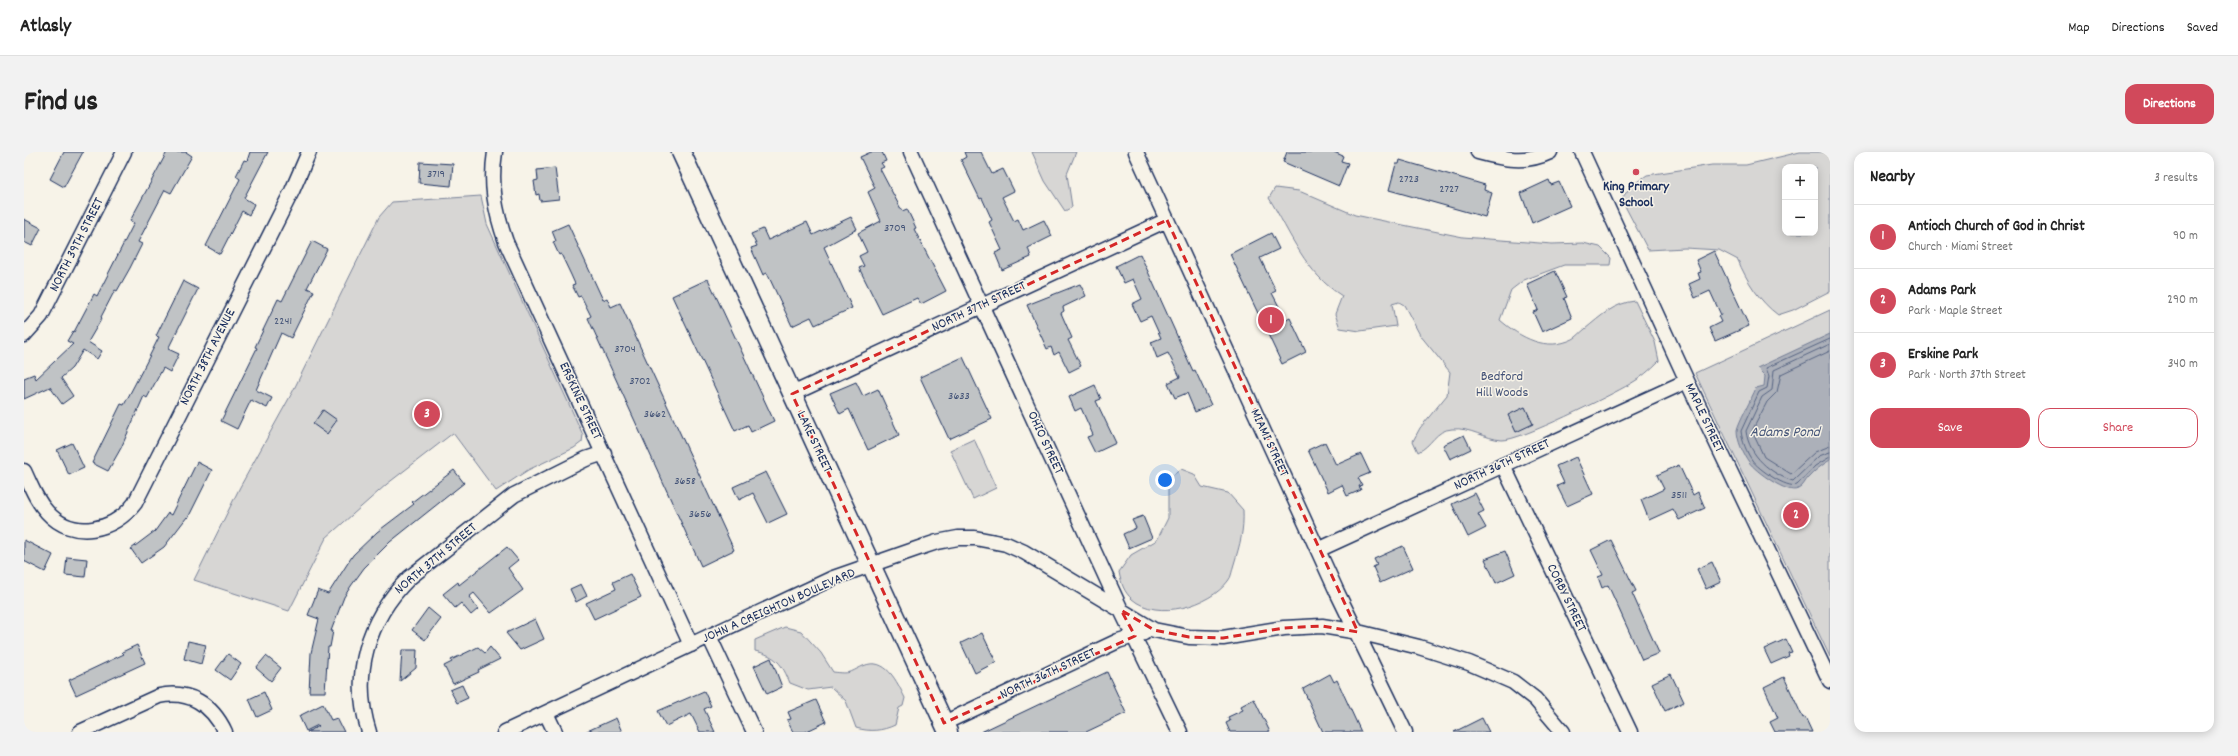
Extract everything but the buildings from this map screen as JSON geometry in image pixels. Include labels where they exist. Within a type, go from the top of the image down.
[{"type":"main road","name":"LAKE STREET","points":[[681,152],[946,727]]},
{"type":"street","name":"NORTH 39TH STREET","points":[[24,335],[41,316],[124,152]]},
{"type":"street","name":"NORTH 38TH AVENUE","points":[[24,471],[37,499],[48,513],[68,525],[78,529],[91,530],[114,523],[127,513],[135,503],[292,191],[309,152]]},
{"type":"street","name":"ERSKINE STREET","points":[[495,152],[492,169],[493,198],[502,230],[691,645]]},
{"type":"street","name":"OHIO STREET","points":[[911,152],[1121,610],[1135,636],[1180,732]]},
{"type":"street","name":"MIAMI STREET","points":[[1136,152],[1318,550],[1405,732]]},
{"type":"street","points":[[1478,152],[1506,159],[1521,160],[1533,159],[1550,152]]},
{"type":"street","name":"MAPLE STREET","points":[[1582,152],[1687,381],[1830,681]]},
{"type":"street","name":"NORTH 37TH STREET","points":[[792,394],[1167,220]]},
{"type":"street","name":"NORTH 36TH STREET","points":[[1318,550],[1687,381]]},
{"type":"street","name":"NORTH 37TH STREET","points":[[369,732],[362,705],[362,666],[373,627],[384,606],[409,578],[514,495],[586,459],[604,453]]},
{"type":"street","name":"CORBY STREET","points":[[1503,465],[1630,732]]},
{"type":"street","name":"JOHN A CREIGHTON BOULEVARD","points":[[505,732],[833,578],[937,542],[958,538],[988,540],[1006,544],[1024,552],[1074,584],[1154,630],[1205,638],[1241,636],[1284,628],[1322,626],[1358,632],[1419,647],[1500,675],[1535,698],[1563,732]]},
{"type":"street","name":"NORTH 36TH STREET","points":[[946,727],[1118,641],[1154,630]]},
{"type":"street","points":[[710,636],[754,732]]},
{"type":"street","points":[[80,732],[159,696],[169,694],[182,694],[204,703],[215,714],[225,732]]},
{"type":"street","points":[[546,713],[555,732]]},
{"type":"highlighted area","points":[[1167,220],[1358,632],[1322,626],[1284,628],[1223,638],[1189,637],[1154,630],[1121,610],[1135,636],[944,723],[792,394]]},
{"type":"green space","points":[[1032,152],[1076,152],[1067,174],[1072,207],[1065,211],[1045,181]]},
{"type":"green space","points":[[1800,152],[1830,152],[1830,291],[1793,310],[1778,315],[1765,304],[1754,290],[1738,260],[1719,250],[1685,248],[1648,250],[1626,208],[1623,197],[1631,186],[1647,175],[1712,165],[1746,165]]},
{"type":"green space","name":"Bedford Hill Woods","points":[[1275,188],[1299,191],[1355,215],[1463,237],[1552,244],[1583,243],[1600,247],[1611,258],[1610,265],[1564,265],[1524,280],[1511,290],[1500,320],[1516,332],[1534,341],[1553,344],[1563,343],[1576,337],[1614,307],[1627,302],[1635,301],[1655,342],[1659,361],[1649,371],[1620,390],[1545,426],[1527,433],[1502,440],[1490,438],[1471,431],[1459,429],[1446,430],[1437,435],[1427,446],[1418,452],[1413,441],[1420,428],[1447,395],[1450,372],[1420,335],[1404,305],[1399,302],[1392,304],[1396,326],[1360,331],[1340,328],[1335,314],[1342,296],[1329,287],[1318,276],[1300,252],[1269,198]]},
{"type":"green space","points":[[481,196],[487,224],[583,435],[582,442],[574,448],[528,470],[496,491],[453,433],[387,484],[326,538],[289,611],[194,580],[240,487],[292,393],[379,217],[392,202]]},
{"type":"green space","points":[[1830,310],[1830,657],[1695,373]]},
{"type":"green space","points":[[974,439],[996,488],[973,499],[950,450]]},
{"type":"green space","points":[[1181,469],[1194,474],[1202,487],[1228,493],[1243,510],[1241,537],[1230,577],[1220,590],[1209,597],[1183,608],[1169,610],[1155,609],[1143,606],[1129,596],[1123,587],[1119,572],[1131,555],[1157,540],[1168,518],[1168,479]]},
{"type":"green space","points":[[785,627],[801,631],[821,653],[833,672],[849,672],[871,664],[878,665],[890,672],[905,698],[903,706],[899,708],[895,725],[885,729],[876,730],[856,728],[846,701],[831,687],[808,690],[790,683],[781,666],[774,658],[755,651],[755,640]]},
{"type":"water","name":"Adams Pond","points":[[1830,334],[1830,460],[1813,473],[1800,488],[1793,490],[1787,489],[1772,481],[1752,466],[1739,442],[1737,430],[1742,416],[1756,388],[1764,386],[1765,376],[1757,368]]},
{"type":"place","name":"King Primary School","points":[[1636,172]]},
{"type":"place","name":"Antioch Church of God in Christ","points":[[1271,320]]},
{"type":"place","name":"Erskine Park","points":[[427,414]]},
{"type":"place","name":"Adams Park","points":[[1796,515]]}]
